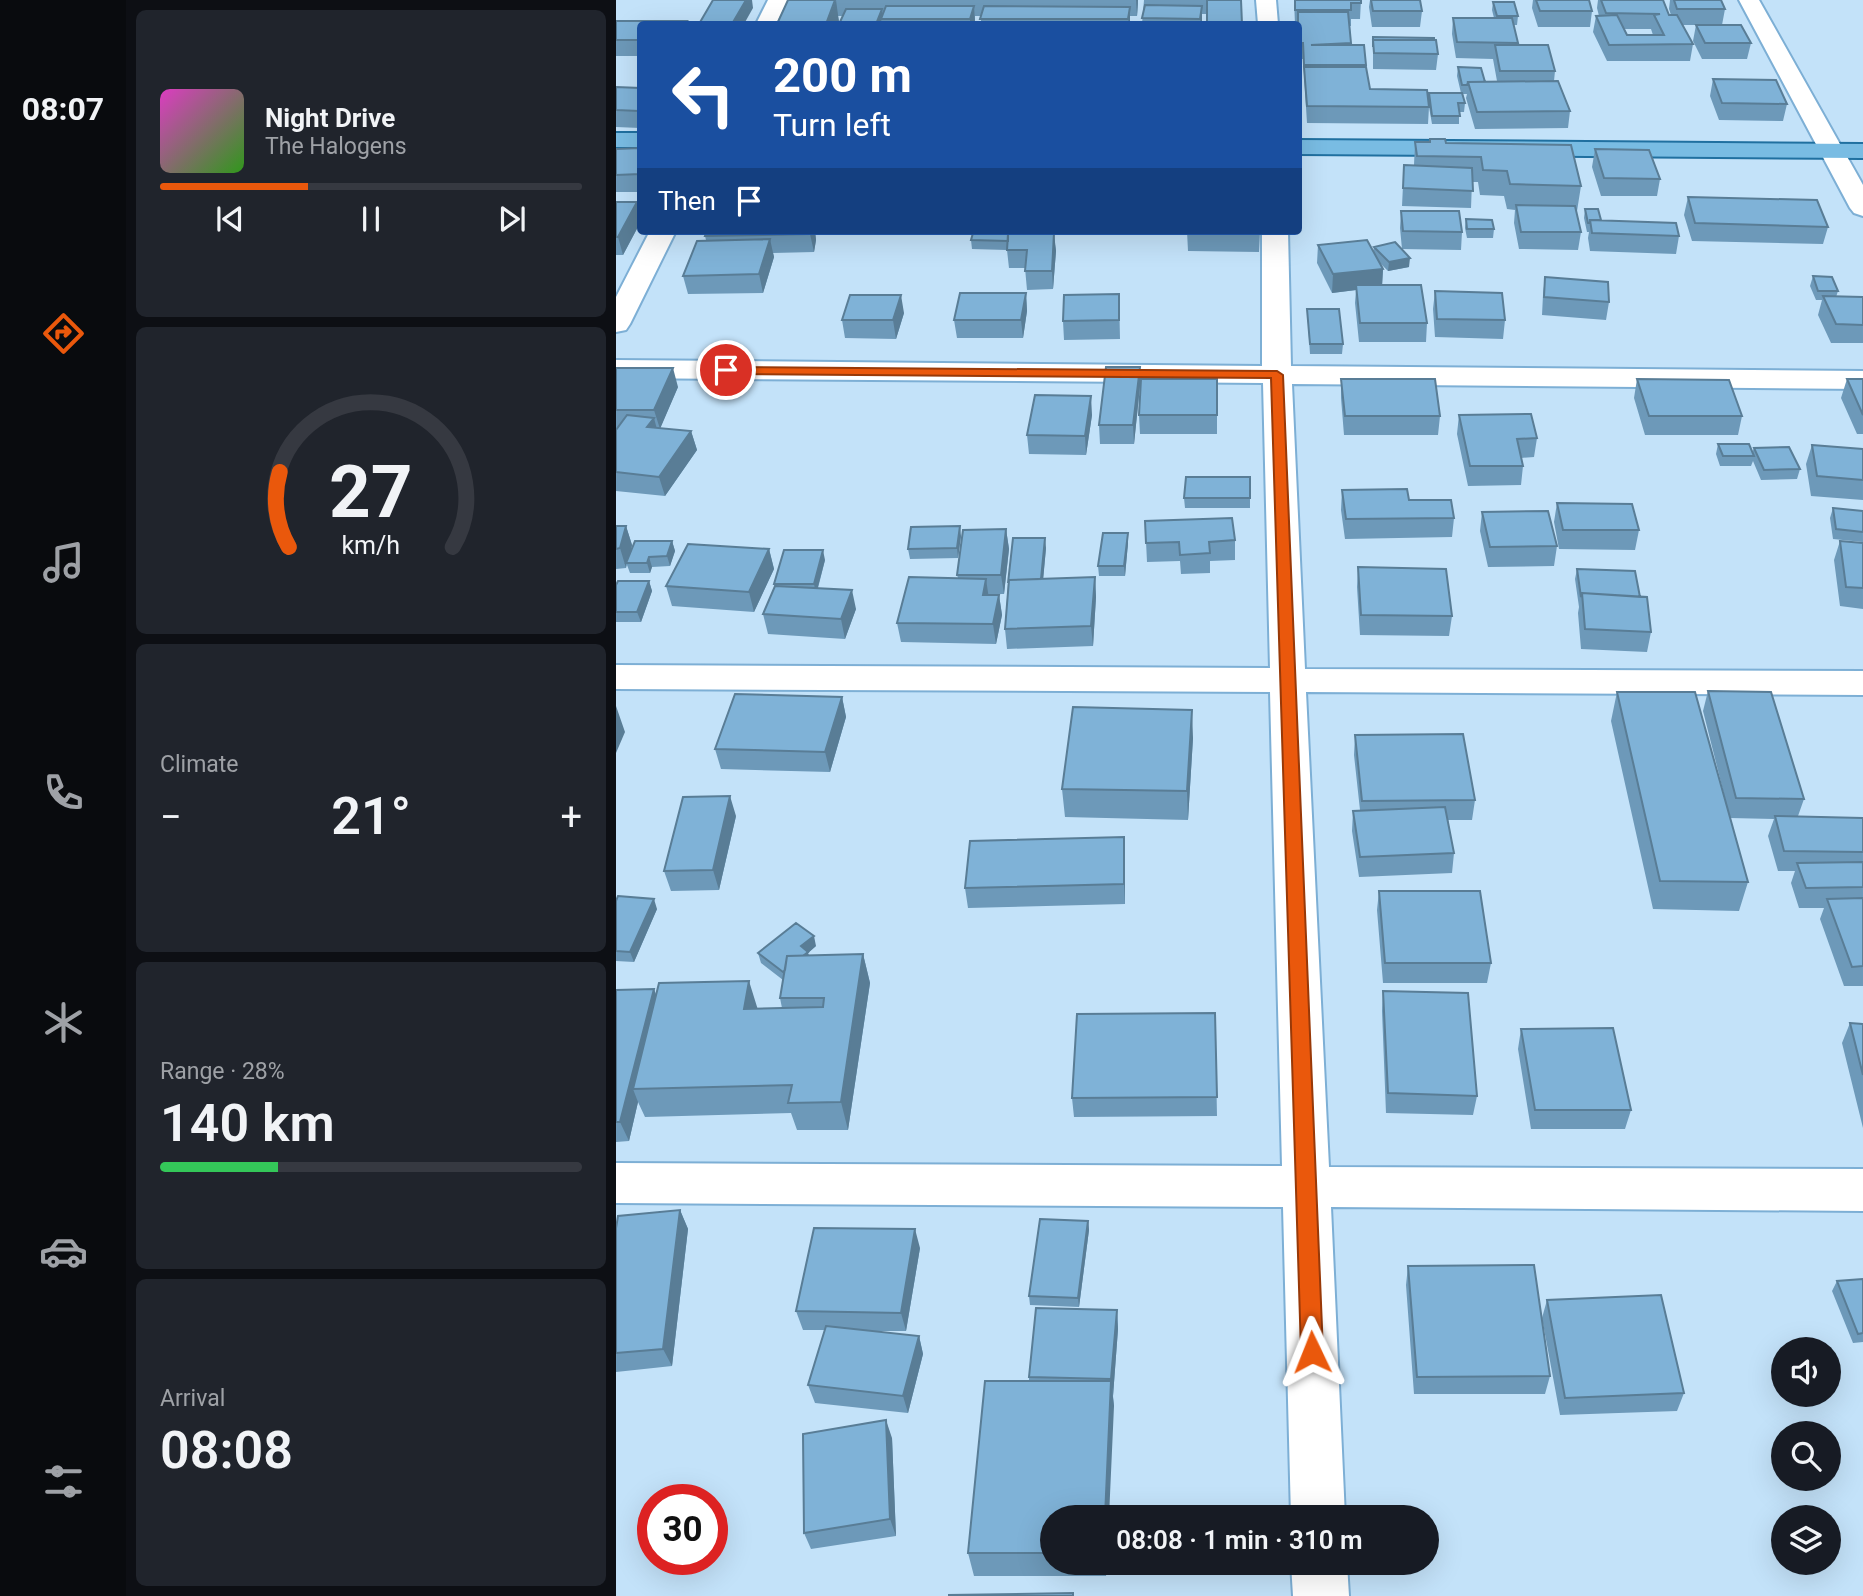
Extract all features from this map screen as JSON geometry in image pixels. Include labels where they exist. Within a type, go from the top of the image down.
[{"type":"main road","points":[[616,140],[637,140]]},
{"type":"main road","points":[[1302,147],[1863,151]]},
{"type":"street","points":[[768,21],[778,0]]},
{"type":"street","points":[[1266,0],[1268,21]]},
{"type":"street","points":[[1749,0],[1863,208]]},
{"type":"street","points":[[616,324],[661,235]]},
{"type":"street","points":[[1275,235],[1277,375],[1318,1505]]},
{"type":"street","points":[[616,369],[1863,380]]},
{"type":"street","points":[[616,677],[1863,683]]},
{"type":"street","points":[[616,1183],[1863,1190]]},
{"type":"street","points":[[1320,1575],[1321,1596]]},
{"type":"building","points":[[713,0],[746,0],[734,21],[701,21]]},
{"type":"building","points":[[788,0],[835,0],[827,21],[778,21]]},
{"type":"building","points":[[1207,0],[1241,0],[1242,21],[1207,21]]},
{"type":"building","points":[[1295,0],[1361,0],[1361,3],[1351,3],[1351,10],[1295,10]]},
{"type":"building","points":[[1371,0],[1420,0],[1422,11],[1373,11]]},
{"type":"building","points":[[1536,0],[1589,0],[1592,11],[1540,11]]},
{"type":"building","points":[[1601,0],[1663,0],[1669,15],[1677,15],[1693,44],[1609,45],[1596,16],[1617,15],[1627,35],[1664,35],[1654,15],[1660,14],[1606,13]]},
{"type":"building","points":[[1674,0],[1721,0],[1725,9],[1677,9]]},
{"type":"building","points":[[1493,2],[1514,2],[1518,16],[1497,16]]},
{"type":"building","points":[[1145,5],[1202,6],[1200,19],[1142,18]]},
{"type":"building","points":[[886,6],[974,6],[970,19],[881,19]]},
{"type":"building","points":[[984,6],[1130,7],[1128,19],[980,19]]},
{"type":"building","points":[[846,9],[882,9],[877,21],[840,21]]},
{"type":"building","points":[[1298,12],[1348,12],[1351,43],[1311,45],[1364,45],[1366,65],[1304,65],[1302,21],[1298,21]]},
{"type":"building","points":[[1453,18],[1512,18],[1518,43],[1457,42]]},
{"type":"building","points":[[616,21],[637,21],[637,40],[616,40]]},
{"type":"building","points":[[1696,25],[1741,25],[1751,43],[1705,43]]},
{"type":"building","points":[[1373,37],[1434,38],[1434,40],[1373,40]]},
{"type":"building","points":[[1373,40],[1436,40],[1438,54],[1374,53]]},
{"type":"building","points":[[1495,45],[1548,45],[1555,71],[1500,71]]},
{"type":"building","points":[[1304,67],[1366,67],[1370,89],[1427,90],[1429,107],[1307,106]]},
{"type":"building","points":[[1458,67],[1481,68],[1485,82],[1468,82],[1467,85],[1462,85]]},
{"type":"building","points":[[1713,79],[1776,80],[1787,104],[1722,103]]},
{"type":"building","points":[[1558,81],[1570,111],[1477,112],[1468,82]]},
{"type":"building","points":[[616,87],[637,88],[637,111],[616,110]]},
{"type":"building","points":[[1429,93],[1462,93],[1465,103],[1458,103],[1460,116],[1432,116]]},
{"type":"building","points":[[1430,139],[1445,139],[1446,143],[1571,145],[1581,186],[1510,184],[1507,171],[1483,170],[1481,157],[1417,156],[1415,142],[1430,142]]},
{"type":"building","points":[[637,148],[637,174],[616,175],[616,149]]},
{"type":"building","points":[[1595,149],[1649,150],[1660,179],[1604,178]]},
{"type":"building","points":[[1404,165],[1472,168],[1473,191],[1403,188]]},
{"type":"building","points":[[1688,197],[1817,200],[1828,227],[1695,223]]},
{"type":"building","points":[[616,202],[637,202],[618,237],[616,237]]},
{"type":"building","points":[[1516,205],[1575,206],[1581,232],[1521,232]]},
{"type":"building","points":[[1585,209],[1598,209],[1601,220],[1590,220],[1588,223]]},
{"type":"building","points":[[1401,211],[1459,211],[1462,232],[1403,231]]},
{"type":"building","points":[[1466,219],[1492,220],[1494,229],[1467,229]]},
{"type":"building","points":[[1590,220],[1676,223],[1679,236],[1592,233]]},
{"type":"building","points":[[972,235],[1008,235],[1008,241],[971,240]]},
{"type":"building","points":[[1008,235],[1054,235],[1052,271],[1025,271],[1027,250],[1007,250]]},
{"type":"building","points":[[770,239],[759,274],[683,276],[697,241]]},
{"type":"building","points":[[1367,240],[1383,269],[1333,274],[1318,245]]},
{"type":"building","points":[[1395,242],[1410,258],[1389,262],[1374,247]]},
{"type":"building","points":[[1813,276],[1832,277],[1838,291],[1818,291]]},
{"type":"building","points":[[1545,277],[1608,282],[1609,302],[1544,297]]},
{"type":"building","points":[[1356,285],[1421,285],[1427,323],[1360,323]]},
{"type":"building","points":[[1435,291],[1502,293],[1505,320],[1437,319]]},
{"type":"building","points":[[960,293],[1026,293],[1021,320],[954,320]]},
{"type":"building","points":[[1119,294],[1119,320],[1063,321],[1064,295]]},
{"type":"building","points":[[850,295],[901,295],[893,320],[842,320]]},
{"type":"building","points":[[1823,296],[1863,297],[1863,325],[1836,324]]},
{"type":"building","points":[[1307,309],[1339,309],[1343,344],[1310,344]]},
{"type":"building","points":[[1106,367],[1140,367],[1133,425],[1099,425]]},
{"type":"building","points":[[616,368],[673,368],[654,410],[616,410]]},
{"type":"building","points":[[1141,379],[1217,379],[1217,415],[1139,415]]},
{"type":"building","points":[[1341,379],[1435,379],[1440,416],[1345,416]]},
{"type":"building","points":[[1637,379],[1729,380],[1742,416],[1649,416]]},
{"type":"building","points":[[1847,379],[1863,379],[1863,415]]},
{"type":"building","points":[[1035,395],[1091,396],[1085,436],[1027,435]]},
{"type":"building","points":[[1531,414],[1537,438],[1517,439],[1523,466],[1470,466],[1459,415]]},
{"type":"building","points":[[627,415],[654,418],[647,427],[691,431],[659,477],[616,472],[616,430]]},
{"type":"building","points":[[1718,444],[1749,444],[1754,456],[1723,456]]},
{"type":"building","points":[[1812,445],[1863,449],[1863,480],[1817,476]]},
{"type":"building","points":[[1789,447],[1800,469],[1764,470],[1754,448]]},
{"type":"building","points":[[1186,477],[1250,477],[1250,498],[1184,498]]},
{"type":"building","points":[[1407,489],[1409,500],[1451,500],[1454,518],[1346,519],[1342,490]]},
{"type":"building","points":[[1557,503],[1632,504],[1639,530],[1563,530]]},
{"type":"building","points":[[1833,508],[1863,511],[1863,532],[1836,529]]},
{"type":"building","points":[[1548,511],[1557,546],[1490,547],[1482,512]]},
{"type":"building","points":[[1232,518],[1235,540],[1209,542],[1210,553],[1180,555],[1179,542],[1146,543],[1145,521]]},
{"type":"building","points":[[616,526],[626,526],[620,548],[616,549]]},
{"type":"building","points":[[960,526],[957,548],[908,549],[911,527]]},
{"type":"building","points":[[1006,529],[1001,575],[957,575],[963,530]]},
{"type":"building","points":[[1103,533],[1128,533],[1124,566],[1098,566]]},
{"type":"building","points":[[1013,538],[1045,538],[1041,579],[1009,580],[1008,583]]},
{"type":"building","points":[[635,541],[672,541],[667,556],[649,557],[647,563],[626,563]]},
{"type":"building","points":[[1840,541],[1863,543],[1863,588],[1846,587]]},
{"type":"building","points":[[688,544],[769,549],[749,592],[666,586]]},
{"type":"building","points":[[784,550],[823,550],[814,584],[774,584]]},
{"type":"building","points":[[1358,567],[1446,569],[1452,616],[1361,615]]},
{"type":"building","points":[[1577,569],[1635,571],[1640,597],[1582,593],[1581,597]]},
{"type":"building","points":[[909,577],[986,579],[983,595],[999,595],[993,624],[897,623]]},
{"type":"building","points":[[1095,577],[1091,626],[1005,629],[1009,580]]},
{"type":"building","points":[[618,581],[649,581],[637,612],[616,612]]},
{"type":"building","points":[[775,586],[852,590],[841,619],[763,614]]},
{"type":"building","points":[[1582,593],[1647,597],[1651,632],[1585,629]]},
{"type":"building","points":[[1708,691],[1771,692],[1804,799],[1736,798]]},
{"type":"building","points":[[1617,692],[1695,692],[1748,882],[1660,881]]},
{"type":"building","points":[[735,694],[842,697],[825,752],[715,749]]},
{"type":"building","points":[[1073,707],[1192,710],[1187,791],[1062,789]]},
{"type":"building","points":[[1463,734],[1475,800],[1362,801],[1355,735]]},
{"type":"building","points":[[730,796],[713,870],[664,871],[683,797]]},
{"type":"building","points":[[1445,807],[1454,853],[1360,857],[1353,811]]},
{"type":"building","points":[[1775,816],[1863,818],[1863,852],[1784,851]]},
{"type":"building","points":[[1124,837],[1124,884],[965,888],[970,841]]},
{"type":"building","points":[[1863,862],[1863,887],[1806,888],[1797,863]]},
{"type":"building","points":[[1379,891],[1480,891],[1491,963],[1385,963]]},
{"type":"building","points":[[618,896],[654,899],[630,952],[616,951]]},
{"type":"building","points":[[1863,898],[1863,966],[1852,967],[1827,899]]},
{"type":"building","points":[[796,923],[814,936],[801,946],[808,952],[803,956],[787,956],[783,972],[758,953]]},
{"type":"building","points":[[863,954],[841,1102],[788,1103],[792,1085],[633,1089],[659,983],[749,981],[744,1009],[823,1007],[824,998],[780,998],[787,956]]},
{"type":"building","points":[[654,989],[620,1122],[616,1122],[616,990]]},
{"type":"building","points":[[1383,991],[1468,993],[1477,1096],[1388,1093]]},
{"type":"building","points":[[1215,1013],[1217,1097],[1072,1098],[1077,1014]]},
{"type":"building","points":[[1850,1023],[1863,1024],[1863,1075]]},
{"type":"building","points":[[1613,1028],[1631,1110],[1535,1110],[1521,1029]]},
{"type":"building","points":[[680,1210],[663,1349],[616,1353],[618,1216]]},
{"type":"building","points":[[1040,1219],[1088,1221],[1078,1298],[1029,1296]]},
{"type":"building","points":[[814,1228],[915,1229],[901,1313],[796,1311]]},
{"type":"building","points":[[1534,1265],[1550,1376],[1417,1377],[1408,1266]]},
{"type":"building","points":[[1863,1279],[1863,1333],[1858,1334],[1837,1281]]},
{"type":"building","points":[[1661,1295],[1684,1393],[1565,1398],[1547,1300]]},
{"type":"building","points":[[1036,1308],[1117,1310],[1111,1379],[1029,1377]]},
{"type":"building","points":[[826,1326],[919,1336],[903,1396],[808,1385]]},
{"type":"building","points":[[985,1381],[1111,1381],[1106,1505],[1040,1505],[1040,1553],[968,1553]]},
{"type":"building","points":[[886,1420],[890,1519],[804,1533],[803,1434]]},
{"type":"building","points":[[1073,1593],[1073,1596],[949,1596],[949,1595]]},
{"type":"route","points":[[726,370],[1277,375],[1312,1352]]}]
